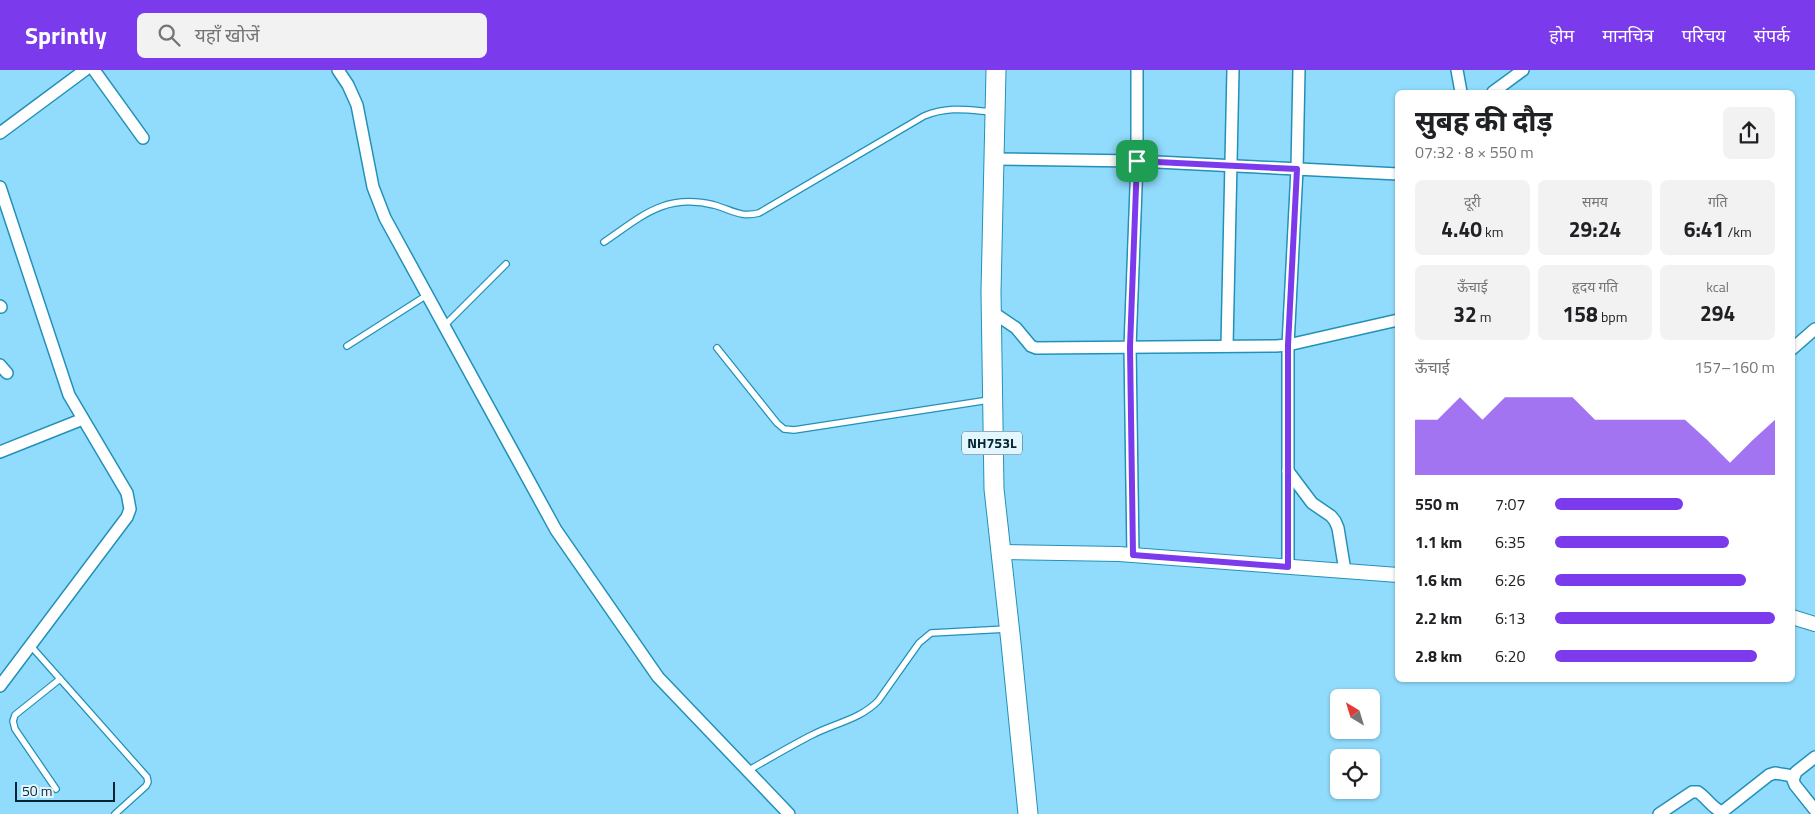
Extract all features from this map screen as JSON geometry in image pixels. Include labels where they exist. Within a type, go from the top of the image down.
[{"type":"highway","name":"NH753L","points":[[996,70],[991,311],[994,489],[1028,814]]},
{"type":"street","points":[[0,133],[85,70]]},
{"type":"street","points":[[94,70],[143,138]]},
{"type":"street","points":[[338,70],[348,85],[357,105],[377,200],[384,218],[556,530],[658,677],[789,814]]},
{"type":"street","points":[[1133,555],[1130,347],[1137,161],[1137,70]]},
{"type":"street","points":[[1227,346],[1233,70]]},
{"type":"street","points":[[1288,567],[1288,345],[1297,169],[1299,70]]},
{"type":"street","points":[[1457,70],[1460,90]]},
{"type":"street","points":[[1496,90],[1524,70]]},
{"type":"street","points":[[994,159],[1137,161],[1395,174]]},
{"type":"street","points":[[0,187],[69,395],[127,492],[130,509],[127,517],[1,683]]},
{"type":"street","points":[[991,311],[1016,328],[1031,346],[1036,348],[1288,345],[1395,321]]},
{"type":"street","points":[[1795,346],[1815,329]]},
{"type":"street","points":[[0,452],[83,420]]},
{"type":"street","points":[[1288,471],[1312,503],[1335,520],[1338,528],[1344,571]]},
{"type":"street","points":[[1000,552],[1133,555],[1395,575]]},
{"type":"street","points":[[1795,618],[1815,624]]},
{"type":"street","points":[[1794,776],[1815,757]]},
{"type":"street","points":[[1659,814],[1692,792],[1698,792],[1705,796],[1716,810],[1722,812],[1769,775],[1775,773],[1794,776]]},
{"type":"street","points":[[1794,776],[1795,785],[1815,810]]},
{"type":"lane","points":[[604,242],[648,212],[659,206],[669,204],[690,201],[720,207],[749,216],[759,213],[924,116],[939,110],[954,109],[994,112]]},
{"type":"lane","points":[[444,326],[506,264]]},
{"type":"lane","points":[[347,346],[427,295]]},
{"type":"lane","points":[[717,348],[777,423],[784,429],[794,430],[992,400]]},
{"type":"lane","points":[[747,772],[813,734],[853,719],[871,708],[919,643],[931,633],[1010,629]]},
{"type":"lane","points":[[30,645],[147,777],[146,786],[115,814]]},
{"type":"lane","points":[[56,789],[15,728],[13,720],[15,715],[60,678]]},
{"type":"route","points":[[1137,161],[1297,169],[1288,345],[1288,567],[1133,555],[1130,347],[1137,161]]}]
